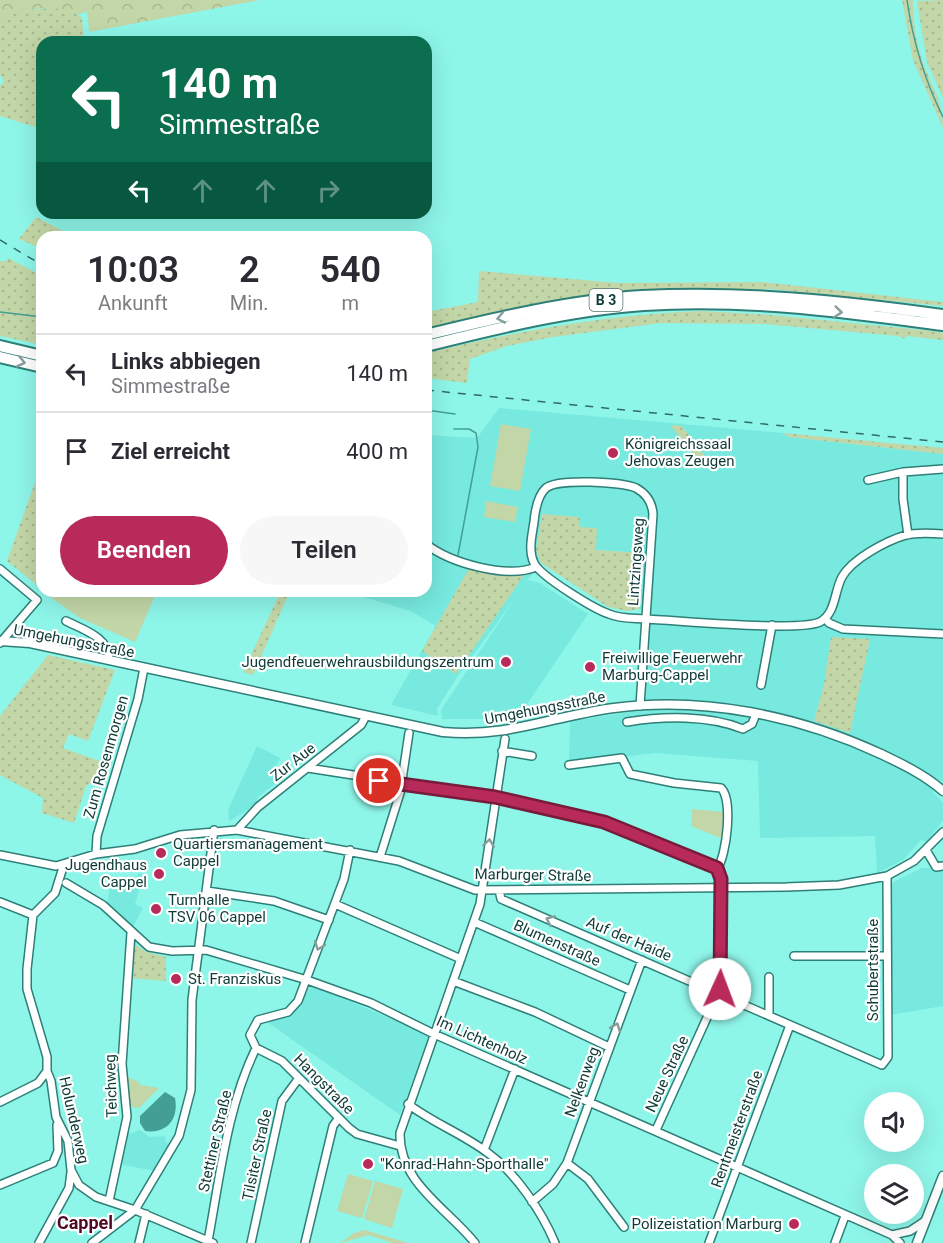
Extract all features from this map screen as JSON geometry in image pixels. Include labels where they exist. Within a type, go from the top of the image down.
[{"type":"highway","name":"B 3","points":[[432,334],[570,305],[640,296],[777,297],[943,313]]},
{"type":"highway","name":"B 3","points":[[432,345],[567,315],[644,305],[780,306],[943,325]]},
{"type":"highway","points":[[0,346],[36,355]]},
{"type":"highway","points":[[0,357],[36,366]]},
{"type":"main road","name":"Umgehungsstraße","points":[[0,642],[30,643],[443,732],[483,734],[505,732],[612,708],[640,706],[708,708],[756,714],[812,726],[851,740],[916,772],[943,791]]},
{"type":"main road","points":[[917,1242],[943,1176]]},
{"type":"street","points":[[868,480],[903,472],[943,469]]},
{"type":"street","points":[[903,472],[908,535]]},
{"type":"street","name":"Lintzingsweg","points":[[640,706],[653,514],[648,498],[635,488],[572,482],[556,483],[545,489],[536,508],[531,538],[531,555],[536,567],[602,611],[615,616],[645,619]]},
{"type":"street","points":[[645,619],[805,626],[825,618],[833,605],[840,580],[848,569],[876,550],[908,535],[943,534]]},
{"type":"street","points":[[432,548],[442,555],[461,562],[513,572],[536,567]]},
{"type":"street","points":[[0,569],[37,600],[0,642]]},
{"type":"street","points":[[825,618],[829,623],[843,629],[943,634]]},
{"type":"street","points":[[66,621],[100,639],[109,651],[109,660]]},
{"type":"street","points":[[761,685],[772,625]]},
{"type":"street","name":"Zum Rosenmorgen","points":[[96,854],[97,836],[138,699],[144,668]]},
{"type":"street","points":[[627,722],[691,719],[732,725],[743,729],[752,724],[756,714]]},
{"type":"street","name":"Zur Aue","points":[[237,830],[258,807],[361,725],[366,716]]},
{"type":"street","points":[[380,857],[402,784],[409,733]]},
{"type":"street","points":[[475,1243],[412,1176],[403,1160],[400,1146],[402,1121],[474,922],[482,890],[505,738]]},
{"type":"street","points":[[502,751],[532,756]]},
{"type":"street","points":[[308,768],[495,797],[604,822],[717,868],[726,850],[727,799],[721,788],[630,774],[622,758],[569,765]]},
{"type":"street","points":[[92,1243],[128,1217],[135,1209],[179,1136],[191,1090],[192,1000],[214,830]]},
{"type":"street","name":"Marburger Straße","points":[[0,855],[41,864],[64,864],[96,854],[135,849],[180,835],[214,830],[237,830],[380,857],[408,864],[468,888],[482,890],[721,888],[839,885],[886,876],[914,861],[943,832]]},
{"type":"street","points":[[256,1048],[250,1035],[253,1024],[263,1018],[276,1017],[288,1011],[298,1001],[335,904],[350,850]]},
{"type":"street","points":[[926,850],[936,867],[943,866]]},
{"type":"street","points":[[0,902],[33,915],[55,893],[64,864]]},
{"type":"street","name":"Neue Straße","points":[[656,1130],[719,993],[721,984],[721,888],[717,868]]},
{"type":"street","name":"Schubertstraße","points":[[886,876],[886,1063]]},
{"type":"street","name":"Im Lichtenholz","points":[[66,883],[103,905],[149,947],[159,950],[199,949],[307,980],[371,1003],[434,1034],[656,1130],[845,1216],[892,1235],[901,1235],[917,1242]]},
{"type":"street","name":"Auf der Haide","points":[[499,890],[501,899],[871,1061],[882,1065],[886,1063]]},
{"type":"street","points":[[207,891],[274,901],[329,920]]},
{"type":"street","points":[[335,904],[461,959]]},
{"type":"street","name":"Holunderweg","points":[[33,915],[27,988],[47,1057],[47,1071],[51,1081],[57,1122],[68,1141],[74,1179],[84,1190],[135,1209],[210,1242]]},
{"type":"street","name":"Blumenstraße","points":[[474,922],[630,990]]},
{"type":"street","name":"Teichweg","points":[[109,1201],[128,1117],[122,1064],[131,933]]},
{"type":"street","points":[[794,956],[887,956]]},
{"type":"street","name":"Nelkenweg","points":[[532,1202],[553,1184],[567,1163],[642,960]]},
{"type":"street","points":[[768,1015],[769,977]]},
{"type":"street","points":[[453,981],[535,1012],[609,1047]]},
{"type":"street","name":"Rentmeisterstraße","points":[[709,1243],[790,1025]]},
{"type":"street","name":"Hangstraße","points":[[256,1048],[282,1061],[338,1119],[357,1134],[400,1146]]},
{"type":"street","name":"Stettiner Straße","points":[[210,1242],[224,1155],[247,1067],[256,1048]]},
{"type":"street","points":[[484,1150],[515,1069]]},
{"type":"street","points":[[0,1101],[38,1083],[47,1071]]},
{"type":"street","name":"Tilsiter Straße","points":[[251,1243],[282,1101],[299,1078]]},
{"type":"street","points":[[408,1104],[484,1150],[501,1164],[532,1202],[555,1243]]},
{"type":"street","points":[[305,1243],[333,1126],[338,1119]]},
{"type":"street","points":[[0,1185],[53,1163],[58,1147],[57,1122]]},
{"type":"street","points":[[567,1163],[588,1179],[624,1227]]},
{"type":"street","points":[[39,1243],[69,1188],[71,1170]]},
{"type":"street","points":[[139,1243],[146,1214]]},
{"type":"street","points":[[835,1243],[845,1216]]},
{"type":"street","points":[[901,1235],[915,1229],[927,1219]]},
{"type":"street","name":"Im Lichtenholz","points":[[892,1235],[900,1243]]},
{"type":"shaded area","points":[[499,408],[783,433],[789,437],[943,454],[943,782],[936,778],[933,792],[943,803],[943,820],[927,842],[921,840],[903,860],[877,873],[875,836],[760,838],[758,761],[656,753],[569,763],[570,721],[645,710],[649,610],[639,609],[642,553],[596,550],[579,527],[579,517],[536,550],[541,563],[528,580],[540,583],[588,614],[525,707],[511,719],[442,719],[441,710],[516,597],[457,677],[437,709],[438,716],[391,705],[436,626],[410,611],[364,597],[432,597],[432,435],[477,438]]},
{"type":"shaded area","points":[[257,746],[280,758],[273,772],[280,780],[258,797],[256,805],[229,821],[228,810]]},
{"type":"shaded area","points":[[922,868],[943,868],[943,1006],[890,1015],[891,886],[893,882]]},
{"type":"shaded area","points":[[138,873],[144,874],[135,904],[143,908],[133,927],[107,904],[111,883],[134,888]]},
{"type":"shaded area","points":[[314,986],[429,1035],[400,1115],[267,1022],[289,1016],[299,1006],[307,990]]},
{"type":"shaded area","points":[[165,1092],[175,1098],[175,1112],[170,1124],[160,1130],[145,1131],[140,1123],[140,1116]]},
{"type":"shaded area","points":[[140,1130],[150,1137],[165,1136],[166,1142],[171,1146],[155,1171],[119,1164],[125,1135]]},
{"type":"green space","points":[[0,0],[260,0],[89,32],[87,11],[78,15],[58,9],[39,8],[0,17]]},
{"type":"green space","points":[[902,0],[913,0],[917,41],[939,102],[943,128],[913,60]]},
{"type":"green space","points":[[943,0],[943,98],[927,62],[917,1]]},
{"type":"green space","points":[[60,7],[82,17],[84,36],[36,36],[36,127],[0,116],[0,86],[4,81],[0,75],[0,17],[20,11]]},
{"type":"green space","points":[[36,217],[63,231],[36,231],[36,246],[19,239]]},
{"type":"green space","points":[[8,258],[36,273],[36,344],[0,336],[0,261],[7,261]]},
{"type":"green space","points":[[479,271],[619,283],[763,282],[943,302],[943,306],[769,289],[630,290],[498,312],[432,328],[432,311],[478,302]]},
{"type":"green space","points":[[701,311],[772,315],[932,331],[943,333],[943,340],[906,336],[904,339],[898,336],[764,324],[661,323],[553,337],[507,346],[470,359],[467,383],[432,379],[432,352],[562,325]]},
{"type":"green space","points":[[501,424],[531,429],[520,491],[490,486]]},
{"type":"green space","points":[[670,425],[682,426],[711,464],[705,468]]},
{"type":"green space","points":[[783,433],[943,448],[943,454],[789,437]]},
{"type":"green space","points":[[36,480],[36,584],[7,561]]},
{"type":"green space","points":[[486,501],[518,507],[515,522],[484,517]]},
{"type":"green space","points":[[542,514],[580,517],[579,527],[597,528],[596,550],[642,553],[639,609],[627,611],[608,607],[541,563],[536,550]]},
{"type":"green space","points":[[468,570],[524,575],[456,674],[422,651]]},
{"type":"green space","points":[[50,597],[154,597],[135,642],[80,618]]},
{"type":"green space","points":[[278,597],[287,597],[253,675],[243,672]]},
{"type":"green space","points":[[831,637],[870,639],[850,733],[814,721],[824,684]]},
{"type":"green space","points":[[48,655],[115,670],[88,741],[69,734],[63,748],[102,762],[95,781],[86,786],[74,823],[42,813],[43,798],[0,775],[0,716]]},
{"type":"green space","points":[[692,809],[723,812],[723,839],[691,826]]},
{"type":"green space","points":[[132,942],[146,952],[166,957],[166,981],[129,978]]},
{"type":"green space","points":[[127,1077],[139,1082],[140,1085],[159,1088],[139,1108],[131,1107]]},
{"type":"green space","points":[[348,1174],[373,1181],[362,1218],[337,1211]]},
{"type":"green space","points":[[375,1181],[403,1189],[392,1228],[364,1219]]},
{"type":"green space","points":[[365,1230],[408,1243],[393,1243],[369,1235],[340,1243],[354,1233]]},
{"type":"waterway","points":[[907,0],[920,60],[943,117]]},
{"type":"waterway","points":[[0,312],[36,316]]},
{"type":"waterway","points":[[432,411],[455,414]]},
{"type":"waterway","points":[[454,429],[469,429],[476,433],[478,447],[458,555]]},
{"type":"railway","points":[[0,240],[36,261]]},
{"type":"railway","points":[[432,391],[943,442]]},
{"type":"place","name":"Königreichssaal Jehovas Zeugen","points":[[613,453]]},
{"type":"place","name":"Jugendfeuerwehrausbildungszentrum","points":[[506,662]]},
{"type":"place","name":"Freiwillige Feuerwehr Marburg-Cappel","points":[[590,667]]},
{"type":"place","name":"Quartiersmanagement Cappel","points":[[161,853]]},
{"type":"place","name":"Jugendhaus Cappel","points":[[159,874]]},
{"type":"place","name":"Turnhalle TSV 06 Cappel","points":[[156,909]]},
{"type":"place","name":"St. Franziskus","points":[[176,979]]},
{"type":"place","name":"\"Konrad-Hahn-Sporthalle\"","points":[[368,1164]]},
{"type":"place","name":"Polizeistation Marburg","points":[[794,1224]]},
{"type":"district","name":"Cappel","points":[[85,1223]]},
{"type":"route","points":[[379,781],[495,797],[604,822],[717,868],[721,875],[720,989]]}]
